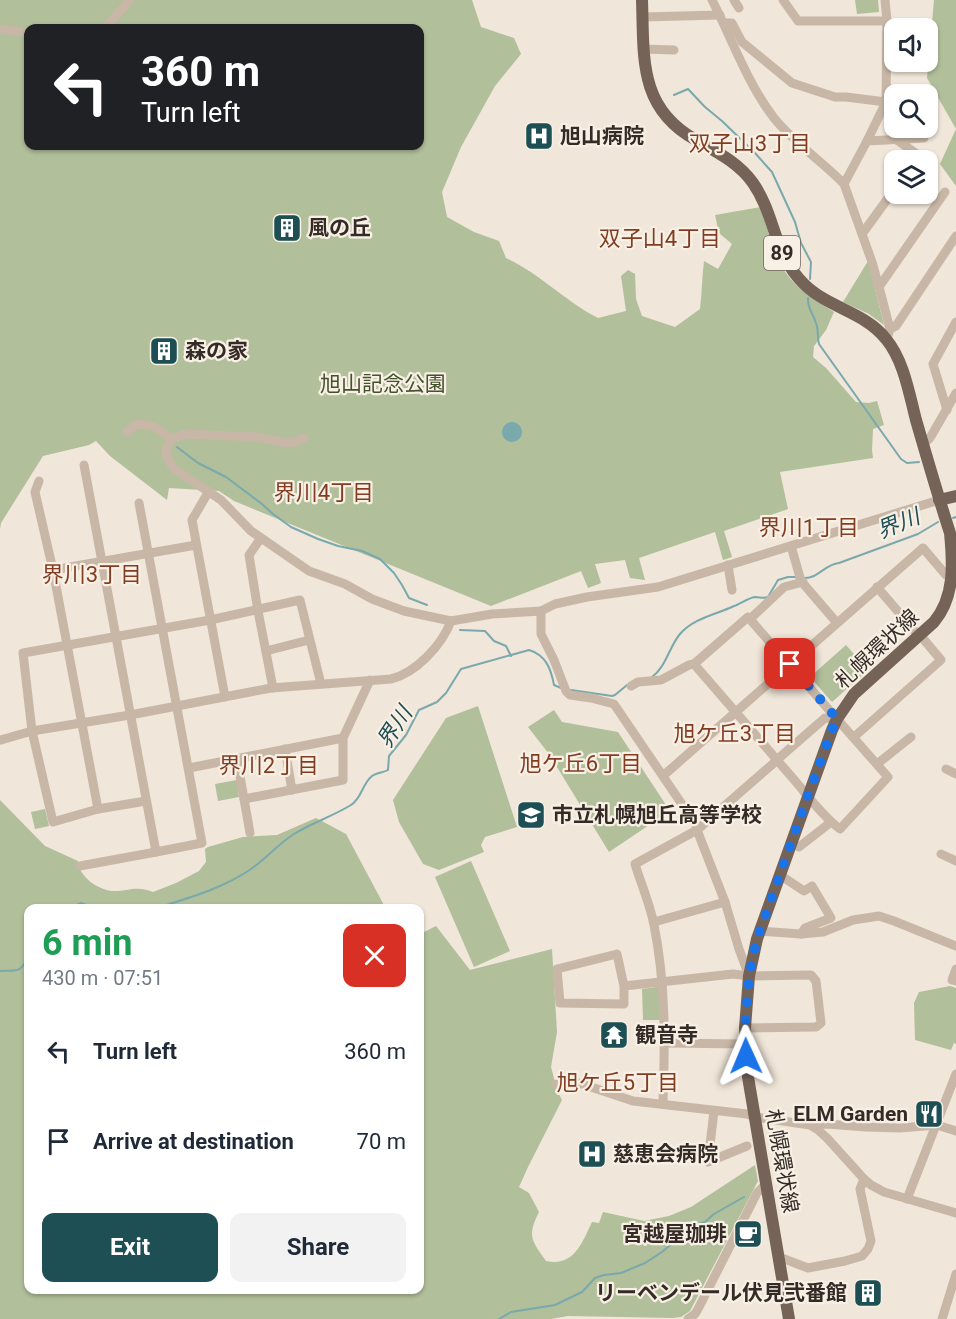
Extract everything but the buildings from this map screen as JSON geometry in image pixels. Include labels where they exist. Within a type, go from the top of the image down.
[{"type":"main road","name":"札幌環状線","points":[[642,0],[647,78],[658,104],[677,127],[729,159],[751,180],[766,207],[785,261],[794,274],[816,295],[888,334],[901,367],[950,533],[951,600],[934,622],[854,694],[837,719],[760,931],[749,976],[745,1028],[748,1077],[789,1319]]},
{"type":"main road","points":[[939,500],[956,496]]},
{"type":"street","points":[[109,24],[130,0]]},
{"type":"street","points":[[712,0],[754,88],[775,119],[844,184],[879,287],[888,334]]},
{"type":"street","points":[[783,0],[798,21],[884,21]]},
{"type":"street","points":[[885,0],[887,18]]},
{"type":"street","points":[[643,17],[722,19],[732,23],[742,42],[792,83],[836,97],[884,102]]},
{"type":"street","points":[[0,29],[24,33]]},
{"type":"street","points":[[644,50],[674,50]]},
{"type":"street","points":[[844,184],[884,106]]},
{"type":"street","points":[[867,141],[924,138]]},
{"type":"street","points":[[897,140],[910,150]]},
{"type":"street","points":[[879,287],[945,192]]},
{"type":"street","points":[[862,234],[884,204]]},
{"type":"street","points":[[888,334],[896,326],[956,236]]},
{"type":"street","points":[[947,410],[933,364],[956,322]]},
{"type":"street","points":[[923,444],[930,438],[956,393]]},
{"type":"street","points":[[127,432],[135,424],[150,425],[171,439]]},
{"type":"street","points":[[304,438],[286,443],[257,437],[185,434],[171,439],[166,449],[167,457],[173,468],[221,500],[242,523],[309,571],[345,584],[372,599],[404,611],[451,621],[492,614],[541,611],[555,604],[587,597],[658,587],[939,500]]},
{"type":"street","points":[[84,465],[156,852]]},
{"type":"street","points":[[39,481],[35,492],[53,570],[98,809]]},
{"type":"street","points":[[209,491],[192,520],[225,697]]},
{"type":"street","points":[[80,866],[202,843],[139,503]]},
{"type":"street","points":[[261,538],[249,555],[273,688]]},
{"type":"street","points":[[53,570],[196,545]]},
{"type":"street","points":[[791,546],[803,582],[837,623]]},
{"type":"street","points":[[664,776],[923,548],[946,575],[952,577]]},
{"type":"street","points":[[728,566],[732,590]]},
{"type":"street","points":[[631,686],[638,682],[661,681],[694,664],[748,617],[750,619],[784,586],[803,582]]},
{"type":"street","points":[[854,738],[941,660],[877,587]]},
{"type":"street","points":[[146,801],[98,809],[53,822],[32,730],[23,653],[163,629],[300,600],[321,684]]},
{"type":"street","points":[[541,611],[541,634],[555,660],[566,691],[570,695],[614,704],[696,825],[725,902],[749,976]]},
{"type":"street","points":[[694,664],[831,822],[840,829],[888,777],[750,619]]},
{"type":"street","points":[[2,740],[32,730],[130,715],[273,688],[400,677],[409,672],[438,646],[451,621]]},
{"type":"street","points":[[266,651],[309,640]]},
{"type":"street","points":[[244,799],[343,780],[343,738],[370,680]]},
{"type":"street","points":[[663,1103],[665,1044],[663,982],[654,922],[635,864],[697,830],[825,718],[837,719]]},
{"type":"street","points":[[876,764],[911,737]]},
{"type":"street","points":[[189,768],[343,738]]},
{"type":"street","points":[[285,749],[292,790]]},
{"type":"street","points":[[237,759],[250,832]]},
{"type":"street","points":[[946,769],[956,774]]},
{"type":"street","points":[[799,847],[831,822]]},
{"type":"street","points":[[941,854],[956,861]]},
{"type":"street","points":[[780,875],[804,891],[812,886],[831,918],[805,928],[801,934]]},
{"type":"street","points":[[654,922],[725,902]]},
{"type":"street","points":[[760,931],[801,934],[823,932],[853,921],[879,916],[956,946]]},
{"type":"street","points":[[617,954],[624,986],[624,1004],[560,1004],[556,969],[617,954]]},
{"type":"street","points":[[956,969],[952,980],[956,981]]},
{"type":"street","points":[[624,986],[734,974],[749,976],[812,975],[816,981],[821,1023],[816,1027],[745,1028]]},
{"type":"street","points":[[665,1044],[745,1044]]},
{"type":"street","points":[[907,1199],[956,1074]]},
{"type":"street","points":[[556,1084],[579,1083],[633,1101],[747,1114],[810,1125],[900,1128],[937,1125],[956,1131]]},
{"type":"street","points":[[714,1111],[708,1162],[747,1146]]},
{"type":"street","points":[[810,1125],[827,1138],[864,1179],[884,1192],[956,1213]]},
{"type":"street","points":[[778,1257],[808,1268],[862,1256],[871,1241],[860,1190],[864,1179]]},
{"type":"street","points":[[688,1319],[698,1310],[757,1193],[766,1184]]},
{"type":"street","points":[[942,1319],[955,1277]]},
{"type":"green space","name":"旭山記念公園","points":[[0,0],[472,0],[481,27],[514,38],[521,54],[495,86],[461,147],[442,192],[447,217],[474,232],[499,241],[506,258],[530,271],[574,304],[598,318],[626,311],[621,276],[628,270],[635,274],[636,299],[642,316],[675,327],[700,309],[704,261],[718,269],[732,244],[719,233],[715,215],[761,207],[772,244],[784,270],[804,292],[834,312],[826,330],[814,346],[813,357],[856,402],[877,401],[884,425],[873,429],[873,458],[780,472],[788,509],[724,531],[732,557],[723,560],[715,532],[639,558],[645,580],[630,578],[625,560],[595,564],[601,583],[588,588],[581,571],[491,606],[234,501],[219,491],[169,488],[167,500],[110,456],[96,441],[89,445],[43,456],[1,523],[0,529]]},
{"type":"green space","points":[[855,0],[878,0],[879,12],[857,14]]},
{"type":"green space","points":[[934,0],[956,0],[956,129],[938,97],[938,84],[930,84],[927,78],[928,72],[938,72],[938,18],[932,18]]},
{"type":"green space","points":[[956,129],[956,186],[940,164]]},
{"type":"green space","points":[[868,261],[884,325],[869,314],[843,302]]},
{"type":"green space","points":[[846,645],[868,670],[832,702],[810,677]]},
{"type":"green space","points":[[478,706],[517,827],[485,837],[481,845],[484,852],[439,870],[423,864],[399,822],[393,800],[446,718]]},
{"type":"green space","points":[[554,710],[562,722],[618,732],[670,811],[609,852],[549,754],[528,727]]},
{"type":"green space","points":[[237,780],[239,797],[218,801],[215,784]]},
{"type":"green space","points":[[0,800],[45,846],[78,861],[81,871],[88,880],[111,891],[136,889],[153,892],[199,871],[206,862],[205,849],[208,847],[243,837],[277,835],[316,818],[346,834],[383,904],[24,904],[24,1294],[424,1294],[424,932],[436,926],[470,970],[552,949],[557,1032],[551,1067],[562,1100],[519,1187],[529,1193],[539,1212],[533,1227],[532,1238],[546,1261],[564,1260],[576,1252],[592,1222],[599,1223],[603,1212],[644,1221],[669,1216],[691,1207],[755,1165],[758,1181],[690,1311],[681,1317],[0,1319]]},
{"type":"green space","points":[[45,809],[49,826],[35,829],[31,812]]},
{"type":"green space","points":[[471,861],[510,951],[474,967],[435,877]]},
{"type":"green space","points":[[950,986],[956,988],[956,1044],[954,1043],[951,1050],[915,1040],[914,1003],[919,992]]},
{"type":"green space","points":[[657,987],[661,989],[662,1020],[643,1020],[642,989]]},
{"type":"water","points":[[508,422],[516,422],[522,428],[522,436],[516,442],[508,442],[502,436],[502,428]]},
{"type":"waterway","points":[[674,95],[688,89],[772,172],[811,262],[810,279]]},
{"type":"waterway","points":[[808,298],[809,308],[817,326],[819,344],[901,459],[907,463],[919,462]]},
{"type":"waterway","points":[[177,447],[198,463],[226,477],[291,527],[318,539],[362,551],[380,559],[394,573],[409,598],[427,605]]},
{"type":"waterway","name":"界川","points":[[804,578],[809,578],[834,564],[918,534],[938,522]]},
{"type":"waterway","name":"界川","points":[[652,677],[661,668],[680,634],[692,624],[755,597],[768,597],[778,580],[797,577]]},
{"type":"waterway","points":[[460,630],[485,631],[494,641],[506,646],[511,656]]},
{"type":"waterway","name":"界川","points":[[169,904],[240,876],[294,834],[355,802],[372,776],[388,770],[389,756],[406,735],[419,710],[437,702],[446,693],[461,669],[529,650],[544,659],[554,685],[561,688]]},
{"type":"waterway","name":"界川","points":[[571,690],[612,696],[627,685]]},
{"type":"waterway","name":"界川","points":[[79,904],[84,904]]},
{"type":"waterway","name":"界川","points":[[0,971],[17,970],[24,964]]},
{"type":"waterway","points":[[499,1319],[511,1312],[555,1305],[582,1292],[595,1278],[621,1273],[645,1263],[662,1252],[681,1233],[705,1222],[714,1214],[744,1197]]},
{"type":"place","name":"旭山病院","points":[[539,136]]},
{"type":"place","name":"風の丘","points":[[287,228]]},
{"type":"place","name":"森の家","points":[[164,351]]},
{"type":"place","name":"市立札幌旭丘高等学校","points":[[531,815]]},
{"type":"place","name":"観音寺","points":[[614,1035]]},
{"type":"place","name":"ELM Garden","points":[[929,1114]]},
{"type":"place","name":"慈恵会病院","points":[[592,1154]]},
{"type":"place","name":"宮越屋珈琲","points":[[748,1234]]},
{"type":"place","name":"リーベンデール伏見弐番館","points":[[868,1293]]},
{"type":"district","name":"双子山3丁目","points":[[750,143]]},
{"type":"district","name":"双子山4丁目","points":[[660,238]]},
{"type":"district","name":"界川4丁目","points":[[324,492]]},
{"type":"district","name":"界川1丁目","points":[[809,527]]},
{"type":"district","name":"界川3丁目","points":[[92,574]]},
{"type":"district","name":"旭ケ丘3丁目","points":[[735,733]]},
{"type":"district","name":"旭ケ丘6丁目","points":[[581,763]]},
{"type":"district","name":"界川2丁目","points":[[269,765]]},
{"type":"district","name":"旭ケ丘5丁目","points":[[618,1082]]},
{"type":"route","points":[[746,1056],[745,1028],[749,976],[757,939],[837,719],[790,664]]}]
